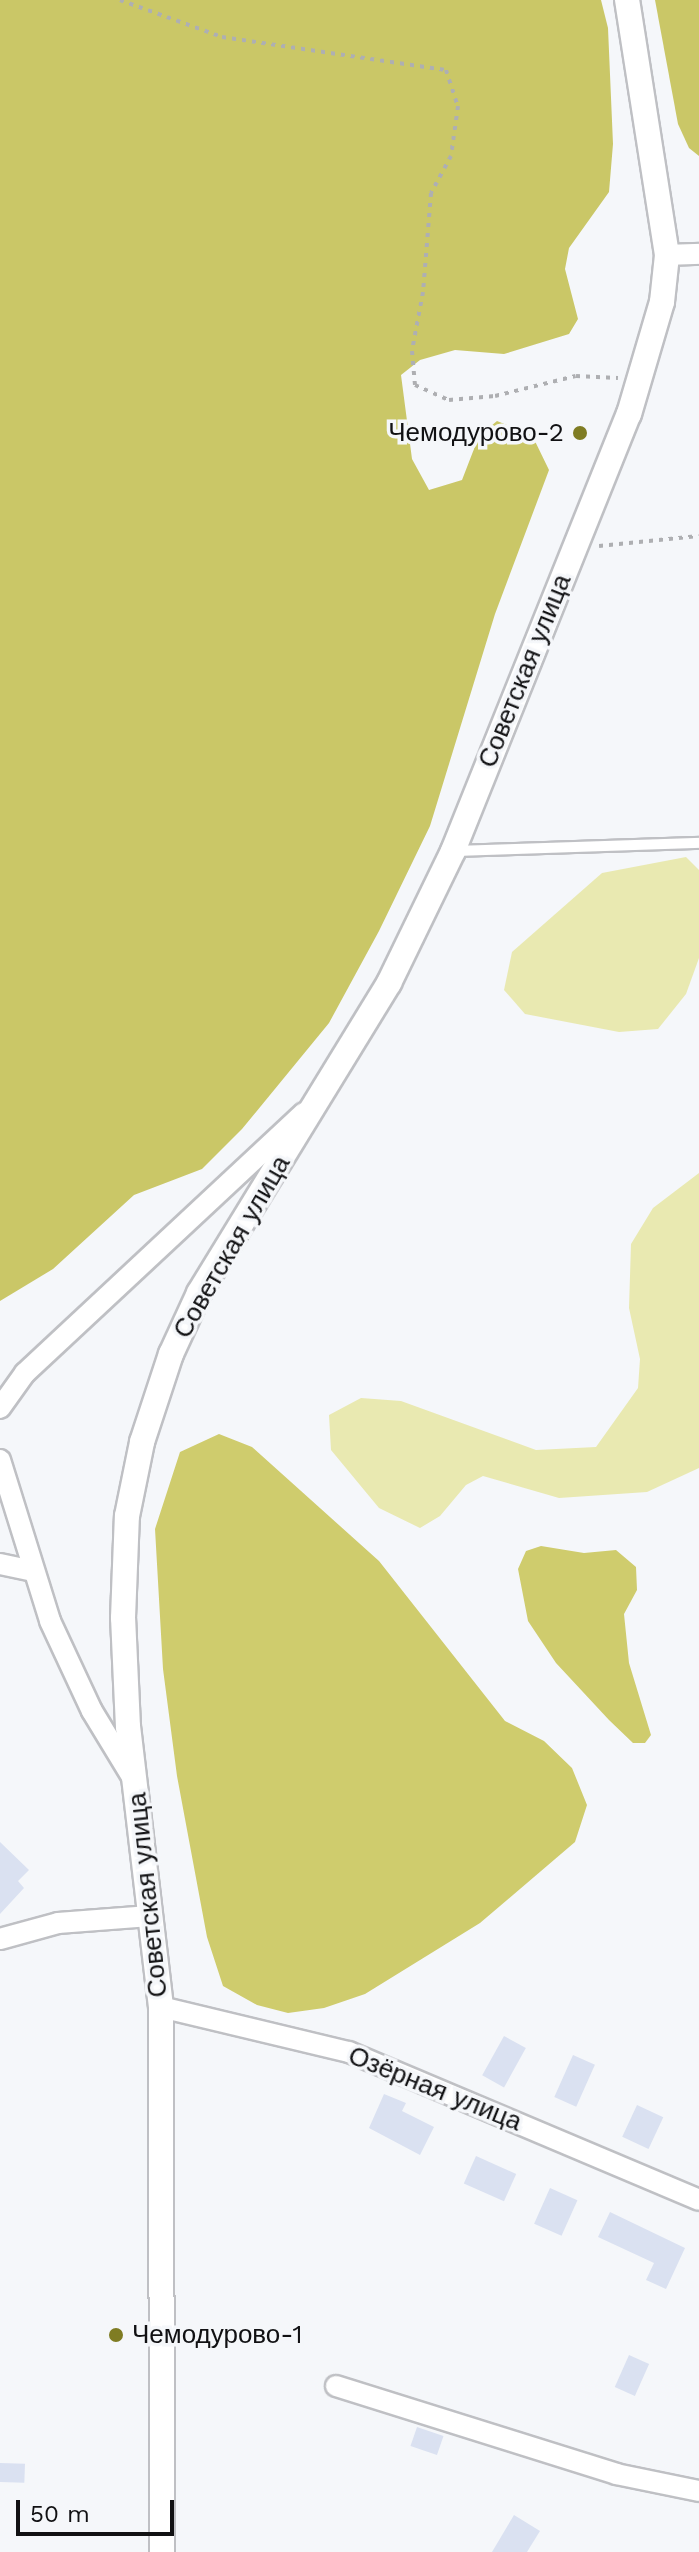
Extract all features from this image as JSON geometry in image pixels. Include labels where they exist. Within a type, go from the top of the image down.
[{"type":"street","name":"Советская улица","points":[[162,2552],[161,2007],[136,1783],[123,1618],[127,1516],[142,1442],[171,1354],[199,1293],[389,983],[453,851],[639,380],[662,302],[667,255],[627,0]]},
{"type":"street","points":[[667,255],[699,254]]},
{"type":"street","points":[[0,1408],[25,1373],[319,1100]]},
{"type":"street","points":[[0,1460],[33,1571],[92,1711],[136,1783]]},
{"type":"street","points":[[0,1564],[33,1571]]},
{"type":"street","points":[[0,1939],[58,1923],[150,1916]]},
{"type":"street","name":"Озёрная улица","points":[[161,2007],[349,2052],[699,2200]]},
{"type":"street","points":[[336,2386],[616,2474],[699,2491]]},
{"type":"lane","points":[[453,851],[699,843]]},
{"type":"path","points":[[120,0],[222,37],[446,70],[458,106],[451,156],[431,193],[423,292],[412,351],[415,385],[449,400],[495,396],[576,376],[639,380]]},
{"type":"path","points":[[576,544],[614,547],[699,536]]},
{"type":"green space","points":[[686,857],[699,870],[699,958],[686,994],[658,1029],[619,1032],[525,1014],[504,990],[512,952],[602,873]]},
{"type":"green space","points":[[699,1173],[699,1468],[647,1492],[559,1498],[483,1476],[466,1485],[440,1516],[420,1528],[379,1508],[331,1450],[329,1415],[361,1398],[401,1401],[536,1450],[596,1447],[638,1388],[640,1359],[629,1308],[631,1244],[653,1208]]},
{"type":"shaded area","points":[[0,0],[601,0],[608,28],[613,144],[609,192],[569,248],[565,269],[578,319],[569,334],[504,354],[455,350],[420,360],[401,375],[412,459],[429,490],[462,480],[479,436],[497,421],[532,435],[549,470],[495,614],[430,826],[379,931],[329,1023],[242,1129],[202,1169],[134,1195],[53,1269],[0,1301]]},
{"type":"shaded area","points":[[655,0],[699,0],[699,156],[689,148],[678,124]]},
{"type":"shaded area","points":[[219,1434],[252,1447],[379,1561],[505,1721],[544,1741],[572,1768],[587,1805],[575,1842],[480,1923],[365,1994],[324,2008],[288,2013],[257,2005],[223,1986],[207,1937],[177,1776],[163,1669],[155,1529],[180,1452]]},
{"type":"shaded area","points":[[541,1546],[584,1553],[616,1550],[636,1567],[637,1590],[624,1614],[629,1663],[651,1735],[645,1743],[633,1743],[609,1720],[556,1663],[528,1621],[518,1569],[526,1551]]},
{"type":"building","points":[[0,1842],[29,1870],[18,1881],[24,1888],[0,1914]]},
{"type":"building","points":[[504,2036],[526,2048],[504,2087],[482,2075]]},
{"type":"building","points":[[573,2055],[595,2065],[576,2107],[554,2097]]},
{"type":"building","points":[[384,2094],[406,2103],[402,2111],[434,2127],[420,2155],[369,2128]]},
{"type":"building","points":[[637,2105],[663,2117],[648,2149],[622,2137]]},
{"type":"building","points":[[476,2156],[516,2174],[504,2201],[464,2183]]},
{"type":"building","points":[[550,2188],[577,2200],[562,2236],[534,2224]]},
{"type":"building","points":[[610,2212],[685,2248],[666,2289],[646,2280],[654,2263],[598,2237]]},
{"type":"building","points":[[629,2355],[649,2364],[635,2396],[615,2387]]},
{"type":"building","points":[[417,2427],[443,2436],[437,2455],[410,2446]]},
{"type":"building","points":[[0,2463],[25,2464],[24,2483],[0,2482]]},
{"type":"building","points":[[514,2515],[540,2531],[527,2552],[492,2552]]},
{"type":"place","name":"Чемодурово-2","points":[[580,433]]},
{"type":"place","name":"Чемодурово-1","points":[[116,2335]]}]
